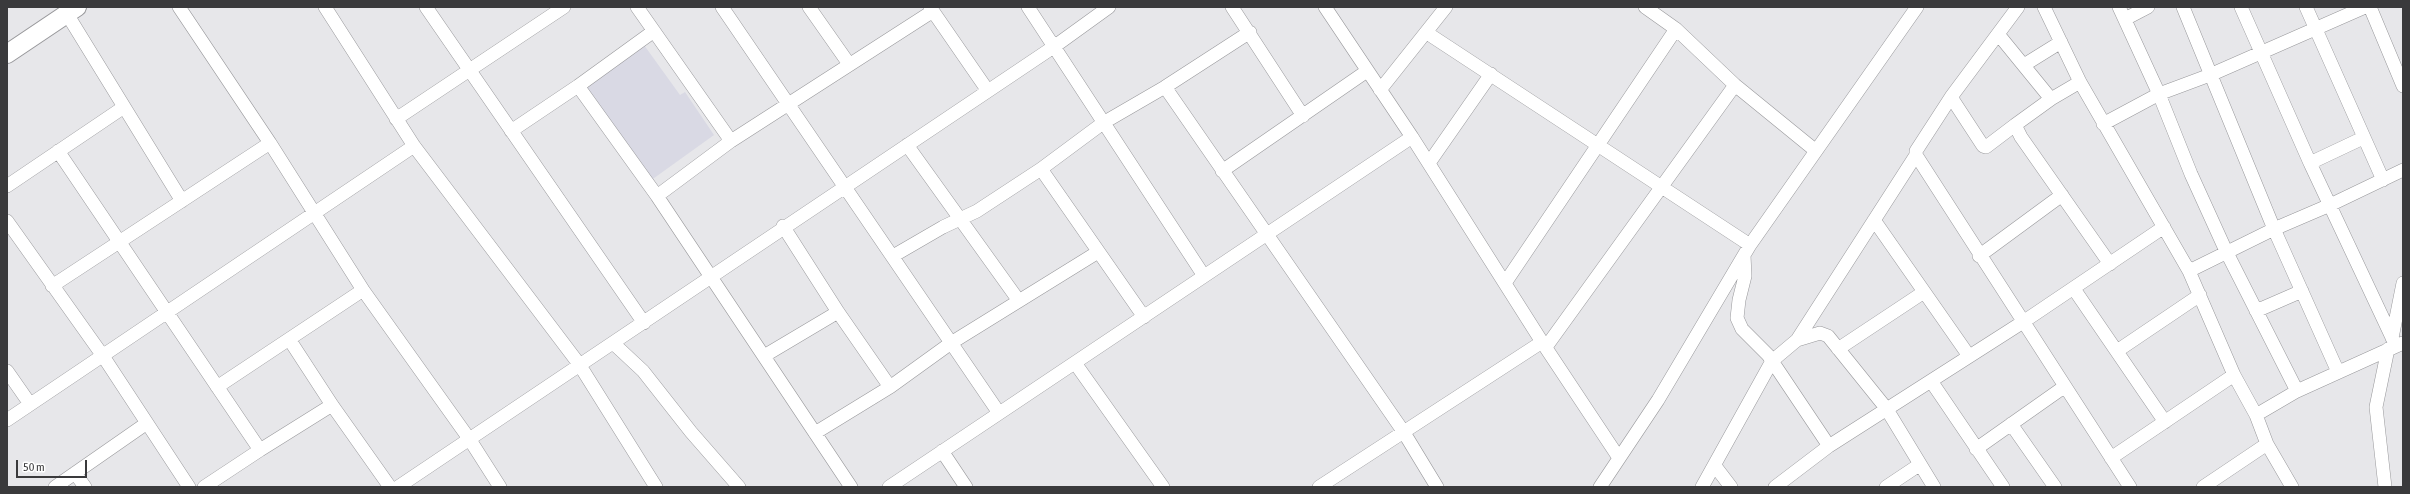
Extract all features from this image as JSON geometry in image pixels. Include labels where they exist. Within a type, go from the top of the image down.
[{"type":"highway","points":[[7,54],[72,10]]},
{"type":"street","points":[[179,7],[270,142],[363,290],[470,440],[500,487]]},
{"type":"street","points":[[325,7],[414,146],[579,364],[656,487]]},
{"type":"street","points":[[426,7],[644,323]]},
{"type":"street","points":[[396,119],[564,7]]},
{"type":"street","points":[[637,7],[731,141]]},
{"type":"street","points":[[722,7],[786,104],[893,256],[999,413]]},
{"type":"street","points":[[809,7],[849,64]]},
{"type":"street","points":[[1028,7],[1055,46],[1103,123],[1204,276]]},
{"type":"street","points":[[398,487],[470,440],[579,364],[644,323],[783,226],[1055,46],[1109,7]]},
{"type":"street","points":[[1232,7],[1250,32],[1303,116]]},
{"type":"street","points":[[1325,7],[1429,163],[1544,345],[1620,458]]},
{"type":"street","points":[[1380,90],[1427,33],[1446,7]]},
{"type":"street","points":[[1645,7],[1676,29],[1735,85],[1816,151]]},
{"type":"street","points":[[1600,487],[1658,400],[1747,250],[1917,7]]},
{"type":"street","points":[[1702,487],[1772,361],[1798,340],[1916,155],[1916,151],[1951,97],[2018,7]]},
{"type":"street","points":[[2044,7],[2080,82],[2103,124],[2189,271],[2234,375],[2256,415],[2267,444],[2292,487]]},
{"type":"street","points":[[2148,7],[2122,13],[2159,94],[2191,174],[2226,251],[2297,391]]},
{"type":"street","points":[[2183,7],[2274,229],[2338,372]]},
{"type":"street","points":[[2241,7],[2310,163],[2395,344]]},
{"type":"street","points":[[2306,7],[2383,180]]},
{"type":"street","points":[[2103,124],[2159,94],[2210,75],[2365,7]]},
{"type":"street","points":[[2370,7],[2403,84]]},
{"type":"street","points":[[657,196],[731,141],[931,9],[988,91]]},
{"type":"street","points":[[72,10],[124,107],[182,201]]},
{"type":"street","points":[[1505,283],[1676,29]]},
{"type":"street","points":[[511,130],[578,86],[654,31]]},
{"type":"street","points":[[893,256],[977,211],[1041,169],[1103,123],[1165,87],[1250,32]]},
{"type":"street","points":[[1427,33],[1662,185],[1747,250]]},
{"type":"street","points":[[1998,34],[2052,99]]},
{"type":"street","points":[[2024,65],[2061,42]]},
{"type":"street","points":[[1222,171],[1367,71]]},
{"type":"street","points":[[1429,163],[1491,74]]},
{"type":"street","points":[[1951,97],[1983,146],[1986,147],[2052,99],[2080,82]]},
{"type":"street","points":[[1318,487],[1403,431],[1544,345],[1735,85]]},
{"type":"street","points":[[578,86],[657,196],[710,278],[851,487]]},
{"type":"street","points":[[1165,87],[1403,431],[1437,487]]},
{"type":"street","points":[[7,186],[124,107]]},
{"type":"street","points":[[2015,125],[2110,264]]},
{"type":"street","points":[[889,487],[1412,137]]},
{"type":"street","points":[[2310,163],[2363,138]]},
{"type":"street","points":[[52,286],[120,243],[270,142]]},
{"type":"street","points":[[907,145],[1019,301]]},
{"type":"street","points":[[7,420],[315,215],[414,146]]},
{"type":"street","points":[[58,151],[260,450]]},
{"type":"street","points":[[1916,155],[1979,256],[2130,487]]},
{"type":"street","points":[[1041,169],[1144,316]]},
{"type":"street","points":[[2189,271],[2226,251],[2330,205],[2403,170]]},
{"type":"street","points":[[1979,256],[2062,195]]},
{"type":"street","points":[[1874,220],[1968,356]]},
{"type":"street","points":[[7,221],[103,356],[189,487]]},
{"type":"street","points":[[783,226],[838,312],[890,387]]},
{"type":"street","points":[[1775,487],[1829,446],[1886,408],[1931,381],[2074,289],[2164,227]]},
{"type":"street","points":[[1747,250],[1745,276],[1739,300],[1737,318],[1742,329],[1772,361],[1829,446]]},
{"type":"street","points":[[815,433],[890,387],[951,343],[1098,252]]},
{"type":"street","points":[[2385,487],[2376,407],[2395,344],[2403,283]]},
{"type":"street","points":[[2074,289],[2165,422]]},
{"type":"street","points":[[216,387],[363,290]]},
{"type":"street","points":[[2256,311],[2302,291]]},
{"type":"street","points":[[1838,349],[1924,292]]},
{"type":"street","points":[[2117,351],[2200,295]]},
{"type":"street","points":[[764,356],[838,312]]},
{"type":"street","points":[[1798,340],[1820,333],[1828,336],[1886,408],[1919,465],[1934,487]]},
{"type":"street","points":[[289,339],[332,405],[390,487]]},
{"type":"street","points":[[613,343],[643,371],[691,432],[739,487]]},
{"type":"street","points":[[2256,415],[2297,391],[2395,344]]},
{"type":"street","points":[[1075,362],[1163,487]]},
{"type":"street","points":[[7,371],[30,404]]},
{"type":"street","points":[[2111,458],[2234,375]]},
{"type":"street","points":[[1931,381],[2003,487]]},
{"type":"street","points":[[1976,449],[2064,387]]},
{"type":"street","points":[[204,487],[332,405]]},
{"type":"street","points":[[55,487],[147,423]]},
{"type":"street","points":[[2011,424],[2055,487]]},
{"type":"street","points":[[2206,486],[2267,444]]},
{"type":"street","points":[[942,451],[966,487]]},
{"type":"street","points":[[1886,487],[1919,465]]},
{"type":"street","points":[[1715,466],[1731,487]]},
{"type":"street","points":[[75,473],[85,487]]},
{"type":"shaded area","points":[[644,45],[680,95],[685,92],[714,135],[650,181],[585,86]]}]
